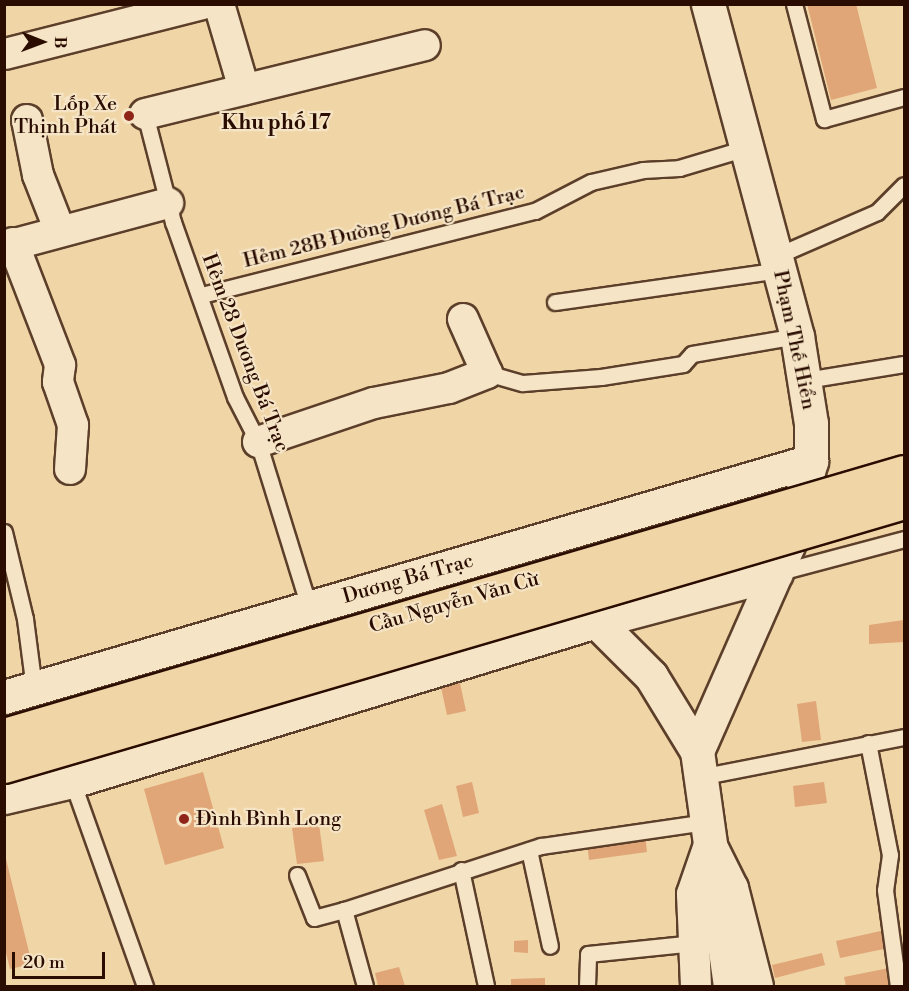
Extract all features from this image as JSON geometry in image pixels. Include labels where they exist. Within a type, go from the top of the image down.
[{"type":"main road","name":"Cầu Nguyễn Văn Cừ","points":[[4,735],[904,472]]},
{"type":"main road","name":"Cầu Nguyễn Văn Cừ","points":[[4,766],[904,502]]},
{"type":"street","points":[[5,54],[202,4]]},
{"type":"street","points":[[219,4],[244,88]]},
{"type":"street","name":"Phạm Thế Hiển","points":[[698,764],[776,573],[797,516],[811,461],[806,380],[797,336],[708,4]]},
{"type":"street","points":[[145,114],[425,45]]},
{"type":"street","points":[[27,120],[38,175],[60,231]]},
{"type":"street","points":[[70,469],[73,425],[58,382],[60,365],[9,245],[168,203]]},
{"type":"street","points":[[258,442],[374,403],[449,388],[487,372],[463,319]]},
{"type":"street","name":"Dương Bá Trạc","points":[[19,693],[811,461]]},
{"type":"street","points":[[547,539],[573,564],[580,583],[583,625],[651,676],[698,764],[730,987]]},
{"type":"street","points":[[4,797],[72,781],[583,625],[776,573]]},
{"type":"street","points":[[696,987],[692,894],[708,832]]},
{"type":"street","points":[[708,832],[733,888],[758,987]]},
{"type":"lane","points":[[794,4],[824,118],[904,97]]},
{"type":"lane","name":"Hẻm 28 Dương Bá Trạc","points":[[145,114],[168,203],[202,295],[235,397],[258,442],[309,607]]},
{"type":"lane","name":"Hẻm 28B Đường Dương Bá Trạc","points":[[202,295],[535,211],[591,182],[643,170],[679,168],[746,148]]},
{"type":"lane","points":[[555,302],[778,263],[877,212],[904,185]]},
{"type":"lane","points":[[487,372],[524,383],[601,377],[682,364],[693,354],[797,336]]},
{"type":"lane","points":[[806,380],[904,364]]},
{"type":"lane","points":[[4,532],[25,619],[19,693]]},
{"type":"lane","points":[[776,573],[904,539]]},
{"type":"lane","points":[[698,764],[868,744],[904,737]]},
{"type":"lane","points":[[868,744],[890,855],[885,890],[899,951],[898,987]]},
{"type":"lane","points":[[72,781],[145,987]]},
{"type":"lane","points":[[297,875],[314,918],[529,850],[708,832]]},
{"type":"lane","points":[[529,850],[550,946]]},
{"type":"lane","points":[[461,870],[486,987]]},
{"type":"lane","points":[[344,910],[365,987]]},
{"type":"lane","points":[[587,987],[588,954],[694,943]]},
{"type":"building","points":[[807,4],[856,4],[877,88],[831,100]]},
{"type":"building","points":[[904,620],[904,642],[869,644],[869,625]]},
{"type":"building","points":[[460,683],[466,711],[447,715],[441,687]]},
{"type":"building","points":[[816,701],[821,740],[802,742],[797,704]]},
{"type":"building","name":"Đình Bình Long","points":[[203,772],[224,848],[165,865],[144,789]]},
{"type":"building","points":[[472,782],[479,813],[463,817],[456,786]]},
{"type":"building","points":[[824,782],[827,803],[795,807],[793,786]]},
{"type":"building","points":[[442,804],[457,856],[439,860],[424,810]]},
{"type":"building","points":[[319,824],[324,861],[297,864],[292,828]]},
{"type":"building","points":[[645,834],[647,852],[589,860],[587,842]]},
{"type":"building","points":[[5,855],[32,964],[10,969],[4,945]]},
{"type":"building","points":[[885,930],[889,948],[840,958],[836,941]]},
{"type":"building","points":[[528,940],[528,953],[514,952],[514,941]]},
{"type":"building","points":[[822,953],[825,965],[775,978],[772,965]]},
{"type":"building","points":[[399,967],[405,986],[378,986],[375,973]]},
{"type":"building","points":[[889,968],[893,985],[846,986],[844,977]]},
{"type":"building","points":[[545,978],[545,986],[511,986],[511,979]]},
{"type":"place","name":"Lốp Xe Thịnh Phát","points":[[129,116]]},
{"type":"place","name":"Đình Bình Long","points":[[184,819]]},
{"type":"district","name":"Khu phố 17","points":[[276,123]]}]
